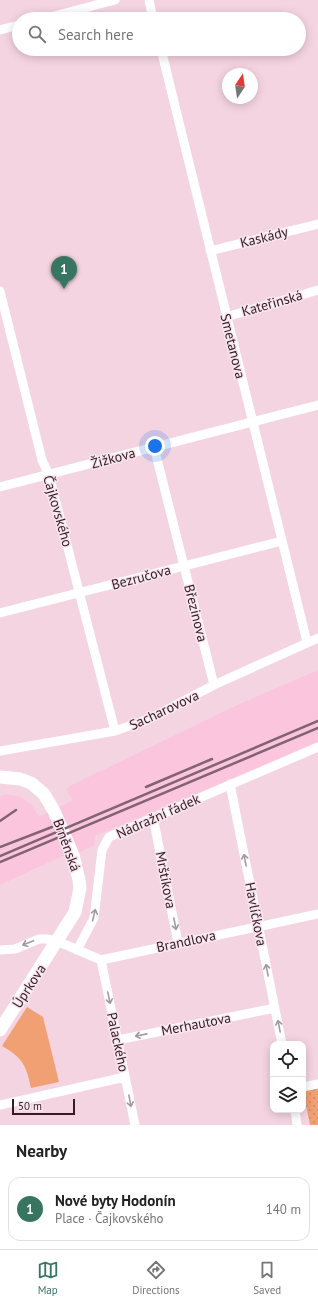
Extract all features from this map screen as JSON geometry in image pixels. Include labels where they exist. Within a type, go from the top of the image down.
[{"type":"main road","name":"Brněnská","points":[[0,776],[20,779],[31,783],[44,794],[54,811],[73,855],[79,880],[80,894],[75,912],[57,941]]},
{"type":"main road","name":"Úprkova","points":[[0,1030],[57,941]]},
{"type":"street","points":[[70,12],[115,0]]},
{"type":"street","points":[[149,0],[152,12]]},
{"type":"street","points":[[0,30],[12,27]]},
{"type":"street","name":"Smetanova","points":[[163,56],[307,642]]},
{"type":"street","name":"Kaskády","points":[[210,251],[318,224]]},
{"type":"street","name":"Kateřinská","points":[[226,317],[318,290]]},
{"type":"street","name":"Čajkovského","points":[[0,291],[42,460],[49,475],[115,731]]},
{"type":"street","name":"Žižkova","points":[[0,487],[318,405]]},
{"type":"street","name":"Březinova","points":[[154,447],[214,686]]},
{"type":"street","name":"Bezručova","points":[[0,613],[282,541]]},
{"type":"street","name":"Sacharovova","points":[[0,751],[115,731],[149,719],[214,686],[318,638]]},
{"type":"street","name":"Nádražní řádek","points":[[77,950],[94,918],[102,850],[106,840],[153,817],[318,747]]},
{"type":"street","name":"Havlíčkova","points":[[230,784],[281,1041]]},
{"type":"street","name":"Mrštíkova","points":[[153,817],[178,943]]},
{"type":"street","name":"Brandlova","points":[[101,960],[318,914]]},
{"type":"street","points":[[0,950],[16,949],[39,939],[57,941],[101,960]]},
{"type":"street","name":"Palackého","points":[[101,960],[135,1125]]},
{"type":"street","name":"Merhautova","points":[[118,1040],[275,1008]]},
{"type":"street","points":[[0,1105],[125,1077]]},
{"type":"street","points":[[306,1086],[318,1084]]},
{"type":"street","points":[[295,1113],[297,1125]]},
{"type":"shaded area","points":[[318,670],[318,742],[95,836],[94,846],[68,857],[67,855],[60,857],[0,885],[0,796],[4,794],[21,797],[31,804],[39,817],[73,800],[66,790],[70,786],[233,707]]},
{"type":"shaded area","points":[[27,1007],[43,1017],[59,1082],[31,1088],[25,1068],[19,1058],[2,1046]]},
{"type":"shaded area","points":[[318,1088],[318,1125],[310,1125],[306,1106],[306,1090]]},
{"type":"railway","points":[[0,856],[318,721]]},
{"type":"railway","points":[[0,862],[318,728]]},
{"type":"railway","points":[[146,787],[212,759]]},
{"type":"railway","points":[[0,821],[16,810]]},
{"type":"railway","points":[[0,847],[52,827]]},
{"type":"place","name":"Nové byty Hodonín","points":[[64,289]]}]
